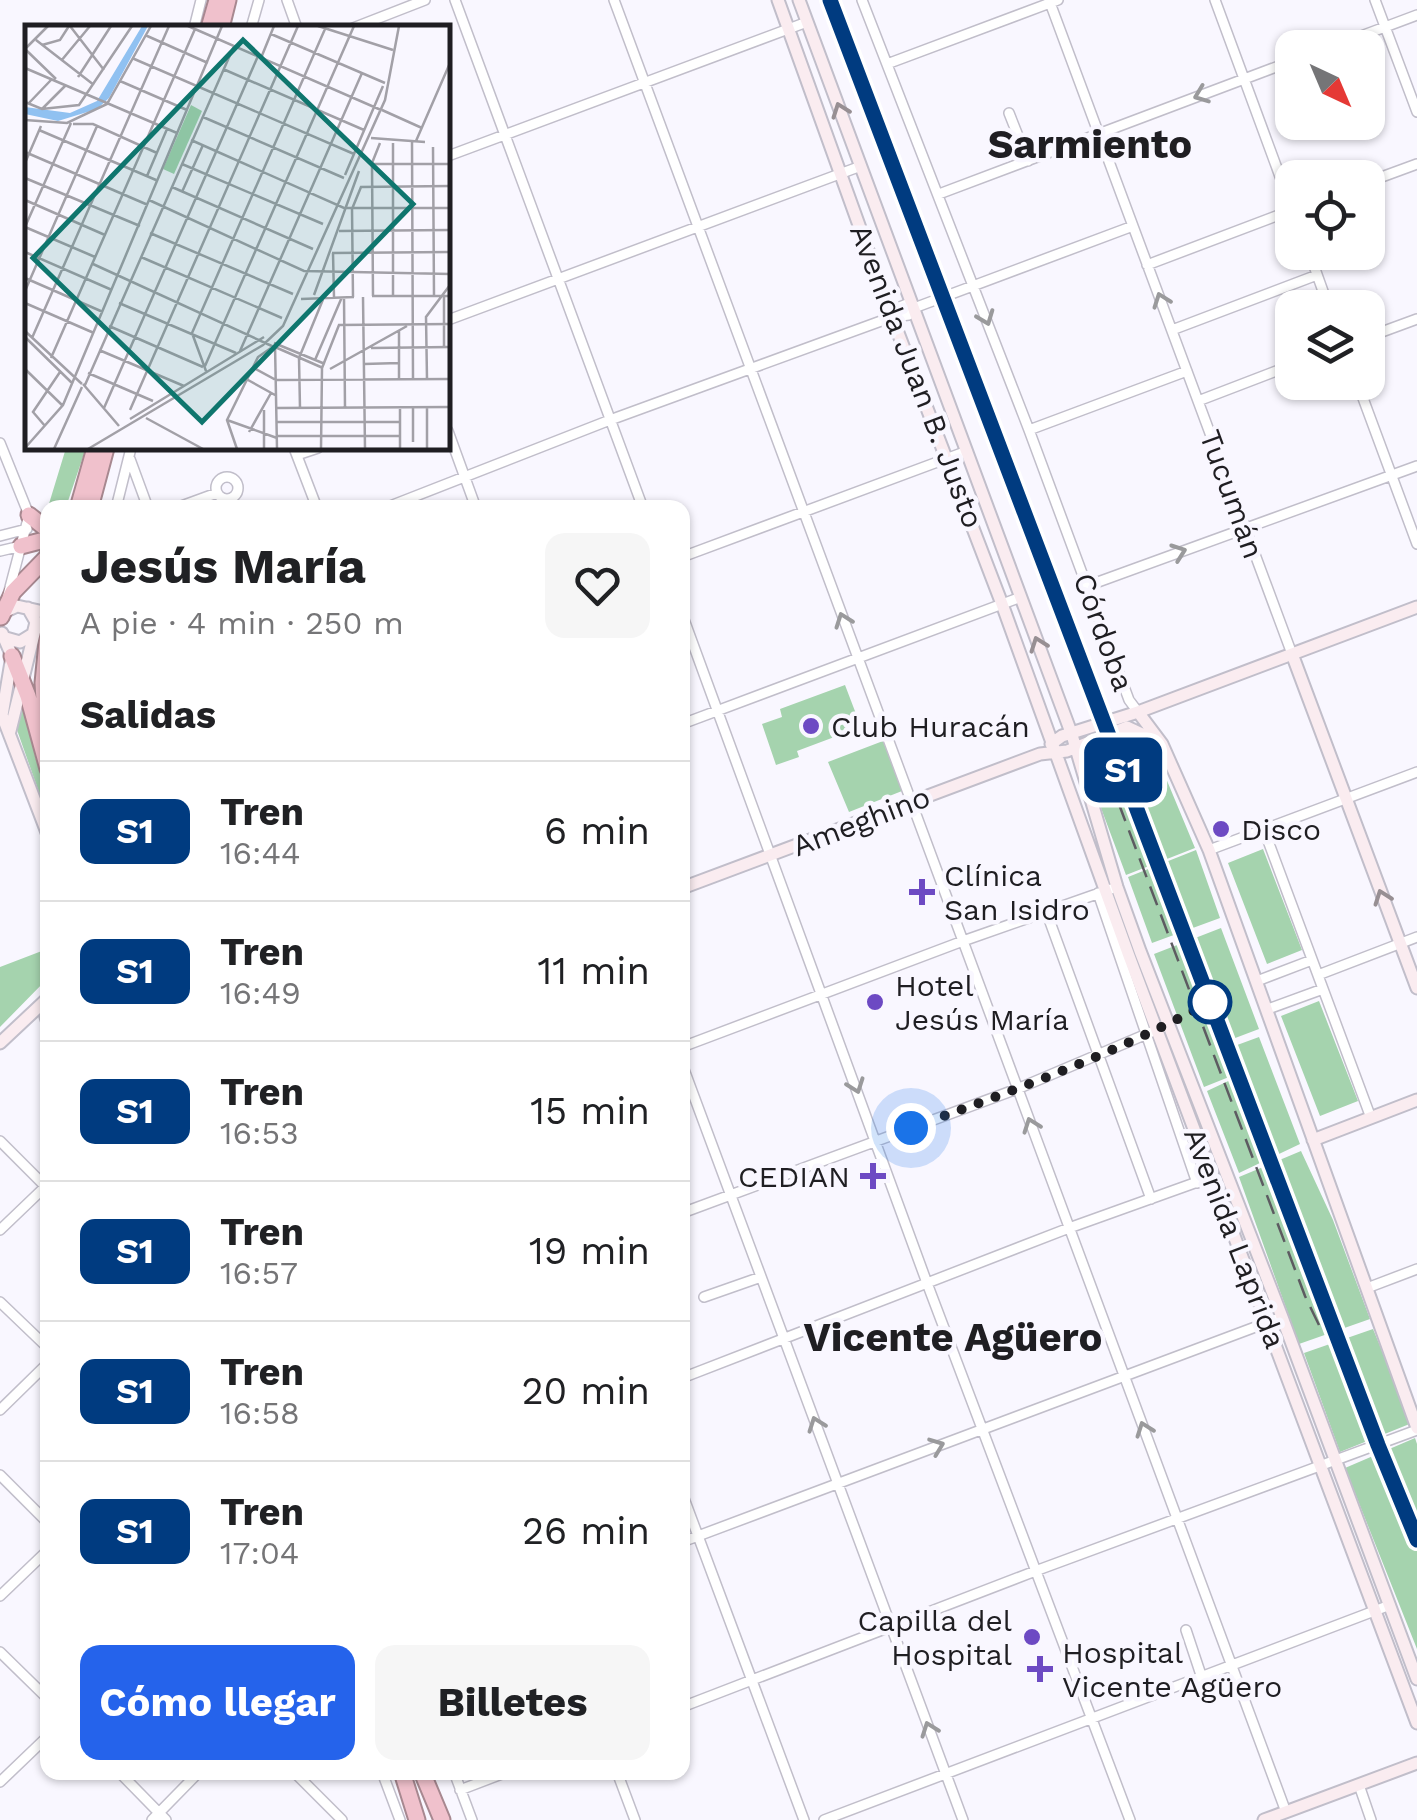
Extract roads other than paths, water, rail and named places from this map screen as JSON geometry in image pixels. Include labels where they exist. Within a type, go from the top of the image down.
[{"type":"highway","points":[[210,25],[217,0]]},
{"type":"highway","points":[[222,25],[228,0]]},
{"type":"highway","points":[[82,500],[94,450]]},
{"type":"highway","points":[[83,500],[105,450]]},
{"type":"highway","points":[[28,522],[40,527]]},
{"type":"highway","points":[[22,546],[40,540]]},
{"type":"highway","points":[[3,615],[40,566]]},
{"type":"highway","points":[[8,651],[22,680],[40,742]]},
{"type":"highway","points":[[404,1780],[417,1820]]},
{"type":"highway","points":[[414,1780],[430,1820]]},
{"type":"highway","points":[[425,1780],[442,1820]]},
{"type":"main road","name":"Avenida Juan B. Justo","points":[[778,0],[1054,747]]},
{"type":"main road","name":"Avenida Juan B. Justo","points":[[799,0],[1074,740]]},
{"type":"main road","points":[[1074,740],[1417,607]]},
{"type":"main road","points":[[28,608],[40,629]]},
{"type":"main road","points":[[40,611],[28,608],[3,615],[8,651],[2,707],[40,813]]},
{"type":"main road","points":[[8,651],[40,632]]},
{"type":"main road","points":[[10,731],[22,680],[40,634]]},
{"type":"main road","name":"Tucumán","points":[[1292,654],[1417,988]]},
{"type":"main road","name":"Córdoba","points":[[1138,712],[1162,744],[1209,850],[1417,1429]]},
{"type":"main road","points":[[1074,740],[1128,727],[1162,744]]},
{"type":"main road","name":"Ameghino","points":[[690,885],[1040,754],[1054,747],[1062,736],[1074,740]]},
{"type":"main road","name":"Avenida Laprida","points":[[1074,740],[1107,890]]},
{"type":"main road","name":"Avenida Laprida","points":[[1054,747],[1417,1723]]},
{"type":"main road","points":[[0,1043],[24,1020],[40,1012]]},
{"type":"main road","name":"Avenida Laprida","points":[[1157,1029],[1226,1172],[1417,1678]]},
{"type":"main road","points":[[1312,1140],[1417,1100]]},
{"type":"main road","points":[[1264,1820],[1417,1763]]},
{"type":"street","points":[[195,25],[201,0]]},
{"type":"street","points":[[252,25],[259,0]]},
{"type":"street","points":[[286,0],[296,25]]},
{"type":"street","points":[[361,25],[426,0]]},
{"type":"street","points":[[455,0],[640,500]]},
{"type":"street","points":[[614,0],[1286,1812]]},
{"type":"street","name":"Córdoba","points":[[862,0],[1129,700],[1138,712]]},
{"type":"street","points":[[1215,0],[1275,164]]},
{"type":"street","points":[[1375,0],[1417,112]]},
{"type":"street","points":[[887,64],[1052,1]]},
{"type":"street","name":"Tucumán","points":[[1052,1],[1292,654]]},
{"type":"street","points":[[1377,30],[1417,15]]},
{"type":"street","points":[[450,155],[807,22]]},
{"type":"street","points":[[938,194],[1275,67]]},
{"type":"street","points":[[1009,113],[1028,161]]},
{"type":"street","points":[[1385,176],[1417,164]]},
{"type":"street","points":[[450,319],[860,166]]},
{"type":"street","points":[[1148,265],[1275,216]]},
{"type":"street","points":[[406,500],[610,420],[892,317],[909,315],[914,308],[1133,226]]},
{"type":"street","points":[[1315,270],[1322,290]]},
{"type":"street","points":[[1172,330],[1317,275]]},
{"type":"street","points":[[1385,331],[1417,319]]},
{"type":"street","points":[[1029,430],[1186,371]]},
{"type":"street","points":[[1198,401],[1275,372]]},
{"type":"street","points":[[1364,400],[1417,544]]},
{"type":"street","points":[[450,437],[473,500]]},
{"type":"street","points":[[0,445],[28,522],[3,615]]},
{"type":"street","points":[[118,500],[130,452]]},
{"type":"street","points":[[130,452],[145,500]]},
{"type":"street","points":[[296,452],[314,500]]},
{"type":"street","points":[[690,553],[967,452]]},
{"type":"street","points":[[1087,586],[1417,466]]},
{"type":"street","points":[[196,500],[217,492]]},
{"type":"street","points":[[0,536],[28,522]]},
{"type":"street","points":[[0,551],[22,546]]},
{"type":"street","points":[[690,721],[1021,597]]},
{"type":"street","points":[[690,636],[1130,1820]]},
{"type":"street","points":[[1209,850],[1417,772]]},
{"type":"street","points":[[1264,830],[1371,1118]]},
{"type":"street","points":[[690,1044],[1107,890]]},
{"type":"street","points":[[1046,911],[1151,1199]]},
{"type":"street","points":[[1318,975],[1417,937]]},
{"type":"street","points":[[1257,981],[1312,960]]},
{"type":"street","points":[[1268,1010],[1323,988]]},
{"type":"street","points":[[690,1209],[1017,1089],[1157,1029],[1196,1183]]},
{"type":"street","points":[[690,1085],[963,1820]]},
{"type":"street","points":[[0,1140],[40,1180]]},
{"type":"street","points":[[690,1375],[1069,1228],[1226,1172]]},
{"type":"street","points":[[0,1230],[40,1193]]},
{"type":"street","points":[[1367,1288],[1417,1269]]},
{"type":"street","points":[[704,1297],[761,1276]]},
{"type":"street","points":[[0,1302],[40,1340]]},
{"type":"street","points":[[690,1539],[1282,1317]]},
{"type":"street","points":[[0,1410],[40,1372]]},
{"type":"street","points":[[690,1703],[1417,1429]]},
{"type":"street","points":[[0,1475],[40,1515]]},
{"type":"street","points":[[690,1514],[804,1820]]},
{"type":"street","points":[[0,1596],[40,1558]]},
{"type":"street","points":[[824,1820],[1390,1606]]},
{"type":"street","points":[[1186,1630],[1202,1678]]},
{"type":"street","points":[[0,1652],[40,1691]]},
{"type":"street","points":[[0,1782],[40,1744]]},
{"type":"street","points":[[126,1780],[159,1818],[192,1780]]},
{"type":"street","points":[[302,1780],[342,1820]]},
{"type":"street","points":[[385,1780],[400,1820]]},
{"type":"street","points":[[457,1780],[472,1820]]},
{"type":"street","points":[[460,1790],[486,1780]]},
{"type":"street","points":[[621,1780],[635,1820]]},
{"type":"street","points":[[1359,1785],[1371,1820]]},
{"type":"railway","points":[[830,0],[1417,1541]]},
{"type":"railway","points":[[1112,773],[1117,799],[1319,1325]]},
{"type":"train","name":"S1","points":[[830,0],[1417,1540]]},
{"type":"place","name":"Club Huracán","points":[[811,726]]},
{"type":"place","name":"Disco","points":[[1221,829]]},
{"type":"place","name":"Clínica San Isidro","points":[[922,892]]},
{"type":"place","name":"Hotel Jesús María","points":[[875,1002]]},
{"type":"place","name":"CEDIAN","points":[[873,1176]]},
{"type":"place","name":"Capilla del Hospital","points":[[1032,1637]]},
{"type":"place","name":"Hospital Vicente Agüero","points":[[1040,1669]]},
{"type":"district","name":"Sarmiento","points":[[1090,144]]},
{"type":"district","name":"Vicente Agüero","points":[[953,1337]]}]
